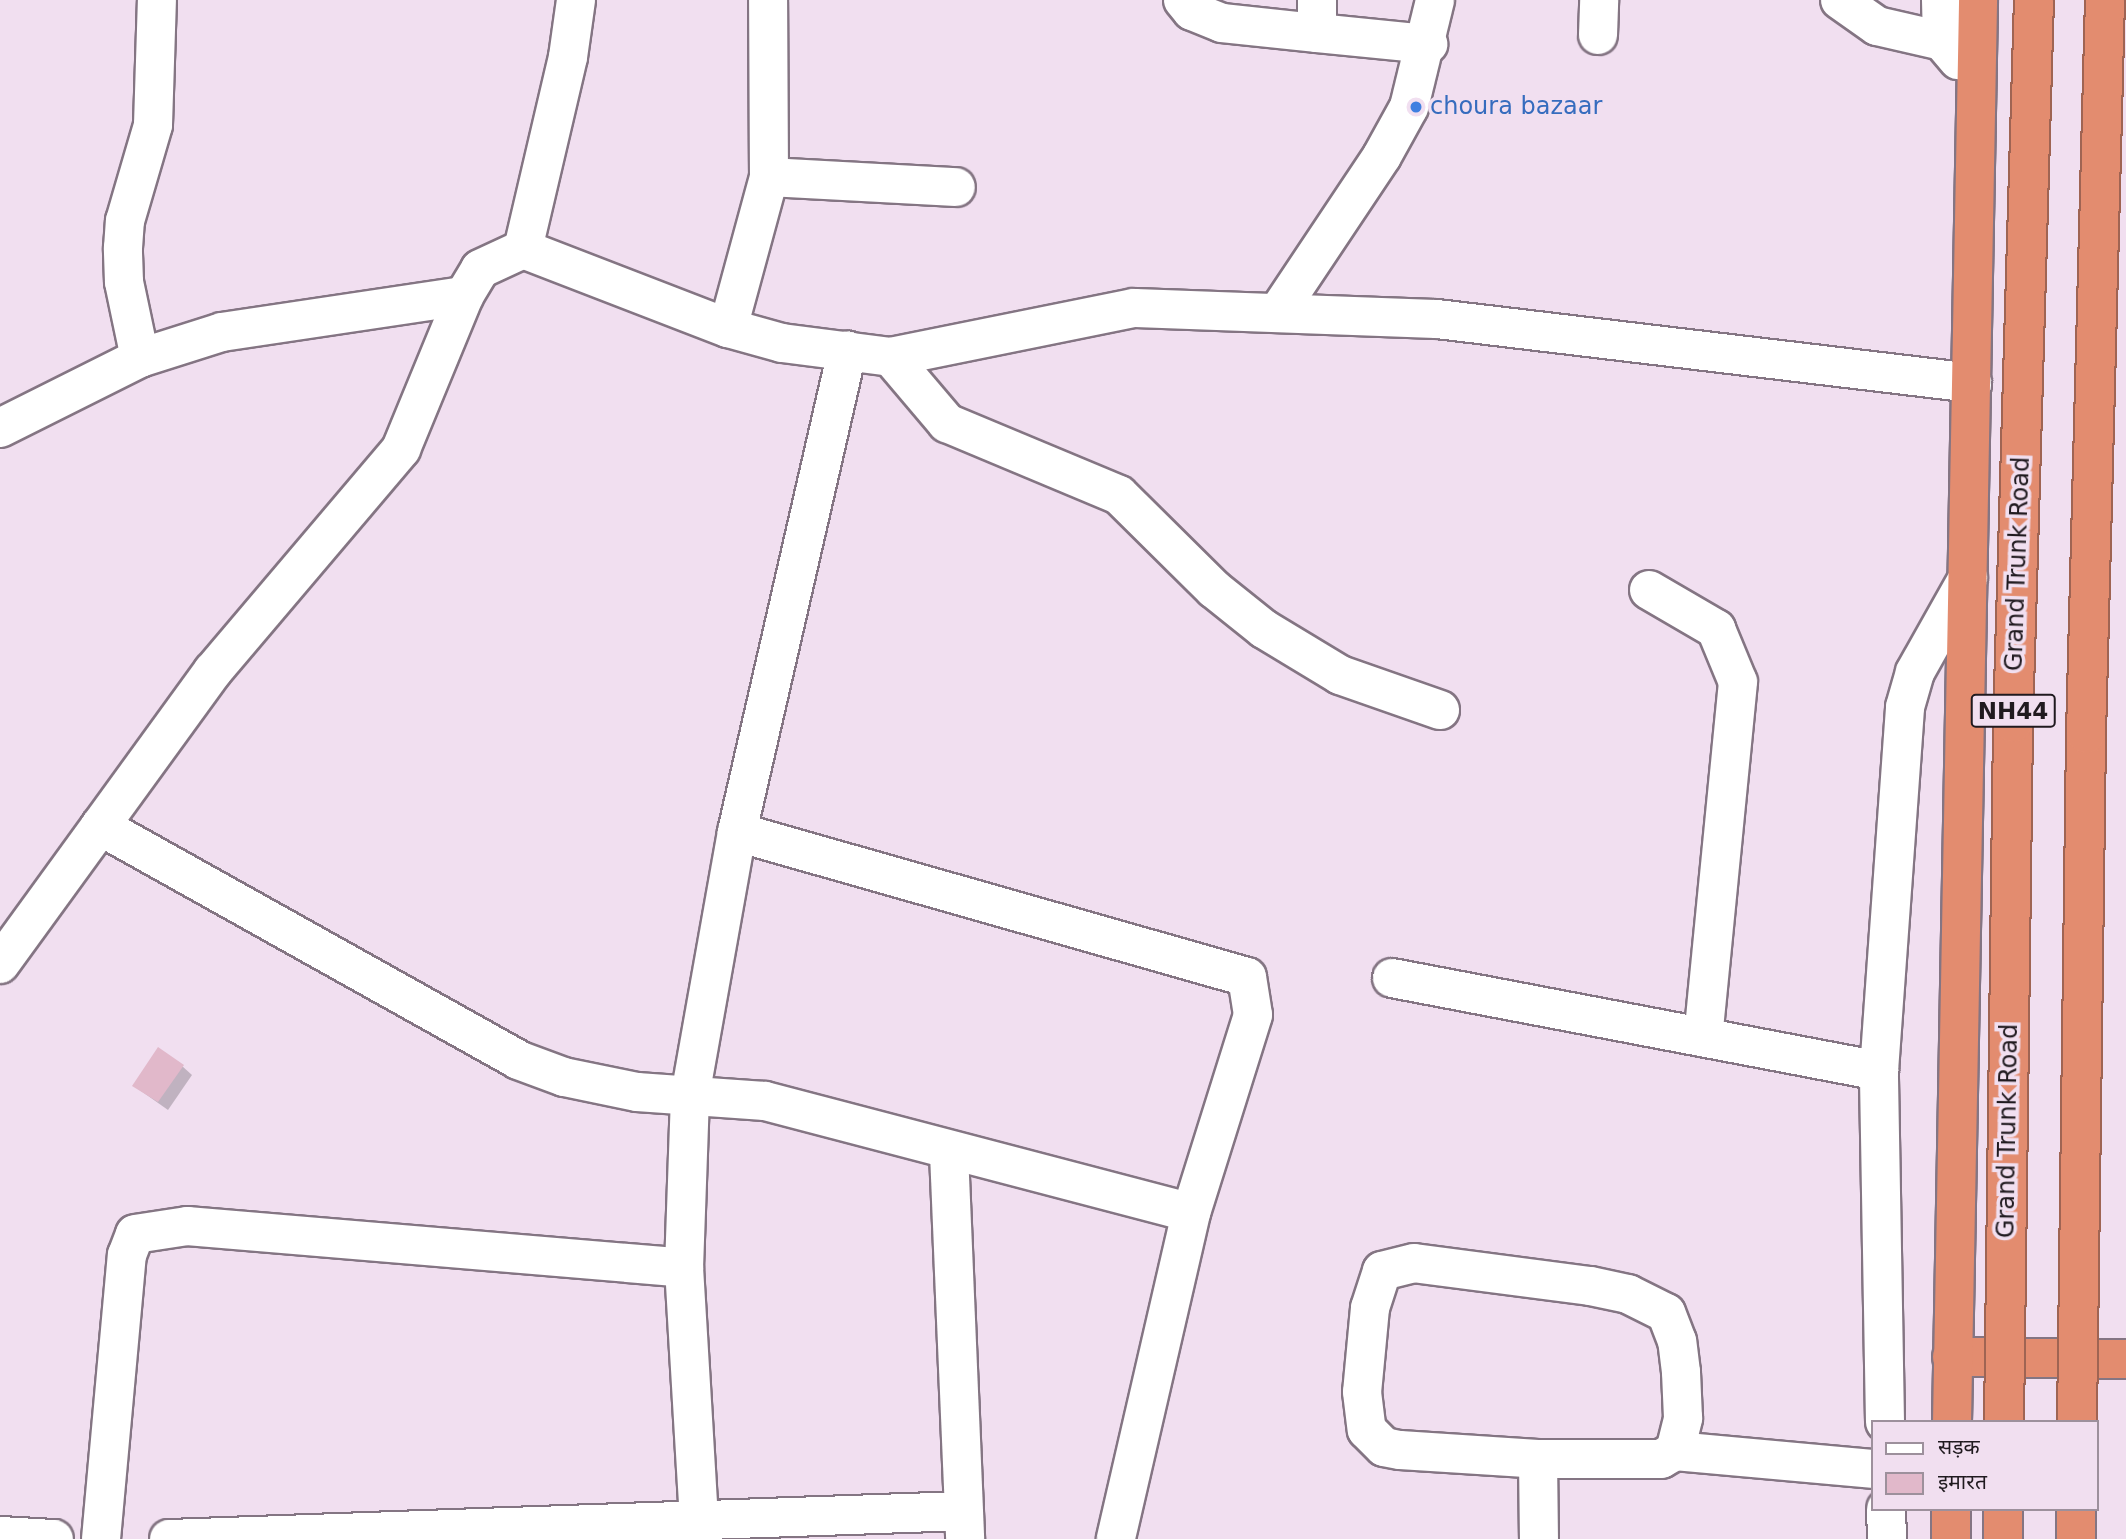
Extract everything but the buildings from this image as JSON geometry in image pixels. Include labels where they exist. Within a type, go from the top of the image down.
[{"type":"highway","points":[[1952,1420],[1978,0]]},
{"type":"highway","name":"Grand Trunk Road","points":[[2004,1420],[2013,723],[2034,0]]},
{"type":"highway","name":"NH44","points":[[2077,1420],[2086,734],[2105,0]]},
{"type":"highway","points":[[1952,1357],[2126,1359]]},
{"type":"highway","points":[[1951,1511],[1951,1539]]},
{"type":"highway","points":[[2003,1511],[2003,1539]]},
{"type":"highway","points":[[2076,1511],[2076,1539]]},
{"type":"street","points":[[140,358],[124,282],[123,248],[125,221],[155,112],[157,0]]},
{"type":"street","points":[[523,249],[568,57],[576,0]]},
{"type":"street","points":[[728,328],[769,177],[768,0]]},
{"type":"street","points":[[1183,0],[1192,10],[1222,23],[1317,16],[1428,44]]},
{"type":"street","points":[[1278,312],[1382,156],[1409,107],[1428,44],[1436,0]]},
{"type":"street","points":[[1840,0],[1877,26],[1942,41],[1977,83]]},
{"type":"street","points":[[1941,0],[1942,41]]},
{"type":"street","points":[[769,177],[956,187]]},
{"type":"street","points":[[0,964],[213,671],[401,449],[464,296],[480,269],[523,249],[728,328],[782,343],[891,357],[1133,308],[1437,319],[1972,383]]},
{"type":"street","points":[[0,428],[140,358],[222,332],[464,296]]},
{"type":"street","points":[[699,1520],[684,1268],[690,1096],[737,832],[846,350]]},
{"type":"street","points":[[891,357],[947,424],[1119,495],[1214,589],[1265,629],[1340,675],[1440,710]]},
{"type":"street","points":[[1885,1420],[1879,1071],[1905,707],[1915,672],[1968,578]]},
{"type":"street","points":[[1649,590],[1716,629],[1738,682],[1703,1037]]},
{"type":"street","points":[[100,826],[518,1060],[564,1077],[637,1092],[765,1101],[949,1153],[1191,1213]]},
{"type":"street","points":[[737,832],[1247,977],[1253,1015],[1191,1213],[1116,1539]]},
{"type":"street","points":[[1392,978],[1879,1071]]},
{"type":"street","points":[[169,1539],[699,1520],[964,1525],[949,1153]]},
{"type":"street","points":[[102,1539],[127,1255],[135,1234],[187,1226],[684,1268]]},
{"type":"street","points":[[1675,1451],[1683,1418],[1681,1372],[1677,1341],[1666,1313],[1629,1294],[1563,1282],[1415,1264],[1382,1271],[1370,1308],[1362,1392],[1363,1422],[1374,1440],[1400,1450],[1538,1459],[1661,1459],[1675,1451],[1870,1469]]},
{"type":"street","points":[[1538,1459],[1539,1539]]},
{"type":"street","points":[[1886,1511],[1887,1539]]},
{"type":"street","points":[[0,1536],[54,1539]]},
{"type":"place","name":"choura bazaar","points":[[1416,107]]}]
